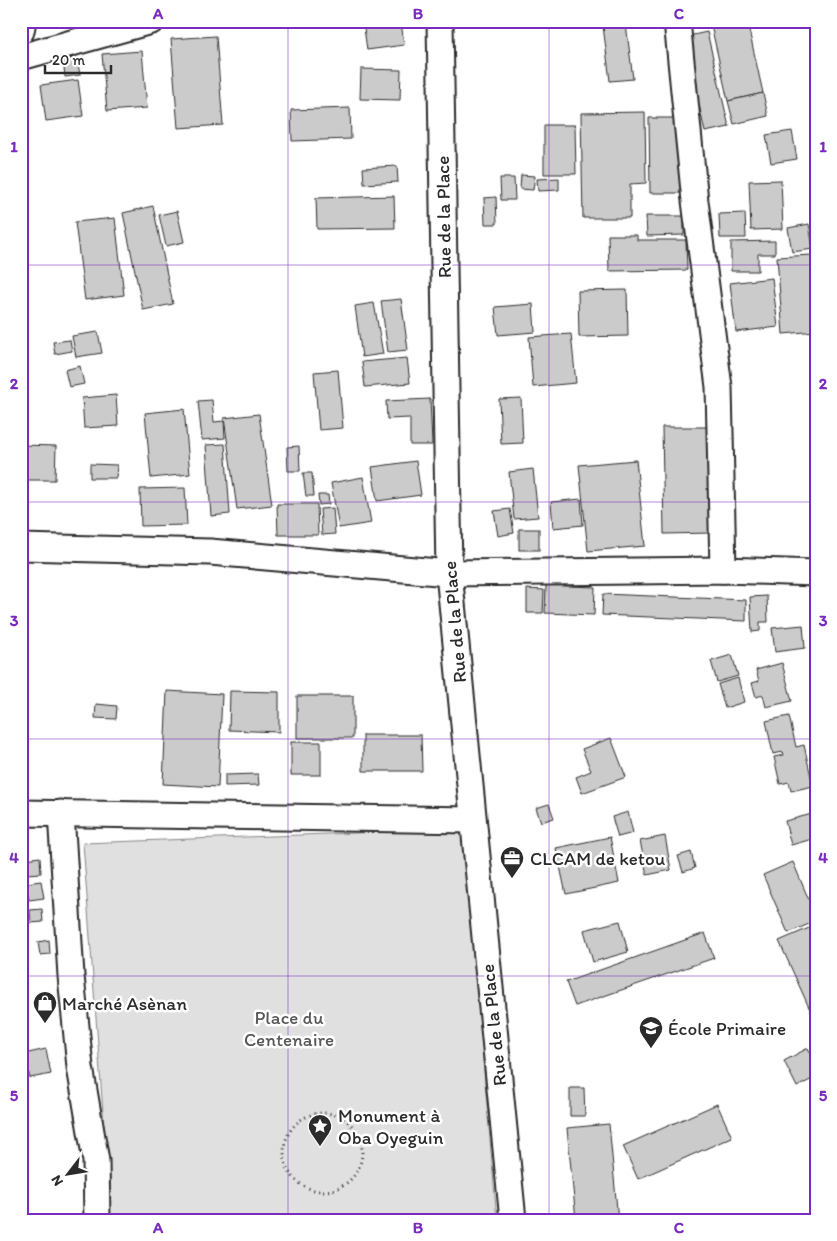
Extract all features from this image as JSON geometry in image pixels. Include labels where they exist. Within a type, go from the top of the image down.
[{"type":"street","points":[[21,31],[22,21]]},
{"type":"street","points":[[21,57],[151,21]]},
{"type":"street","name":"Rue de la Place","points":[[440,21],[449,573],[513,1220]]},
{"type":"street","points":[[677,21],[695,200],[719,387],[723,570]]},
{"type":"street","points":[[21,547],[210,552],[449,573],[723,570],[816,573]]},
{"type":"street","points":[[21,813],[472,820]]},
{"type":"street","points":[[61,813],[71,976],[80,1067],[96,1161],[97,1220]]},
{"type":"path","points":[[319,1112],[334,1114],[348,1121],[358,1133],[362,1148],[360,1163],[353,1177],[342,1187],[327,1191],[311,1190],[298,1182],[288,1170],[284,1155],[285,1140],[293,1127],[305,1117],[319,1112]]},
{"type":"green space","name":"Place du Centenaire","points":[[463,829],[497,1220],[111,1220],[83,843]]},
{"type":"building","points":[[363,21],[401,21],[404,45],[367,50]]},
{"type":"building","points":[[727,21],[747,21],[763,93],[728,101],[711,25]]},
{"type":"building","points":[[626,24],[633,79],[610,81],[603,26]]},
{"type":"building","points":[[707,32],[729,127],[705,132],[684,37]]},
{"type":"building","points":[[216,36],[223,125],[178,128],[171,39]]},
{"type":"building","points":[[142,51],[147,108],[107,111],[102,54]]},
{"type":"building","points":[[77,58],[80,75],[65,77],[63,59]]},
{"type":"building","points":[[361,69],[401,70],[400,100],[360,99]]},
{"type":"building","points":[[78,80],[83,116],[46,121],[41,85]]},
{"type":"building","points":[[763,93],[768,116],[734,124],[728,101]]},
{"type":"building","points":[[350,108],[351,139],[292,141],[291,110]]},
{"type":"building","points":[[645,112],[646,183],[630,184],[630,218],[583,218],[581,113]]},
{"type":"building","points":[[649,118],[682,118],[683,193],[650,193]]},
{"type":"building","points":[[544,125],[575,125],[576,174],[544,174]]},
{"type":"building","points":[[792,131],[797,159],[771,163],[766,135]]},
{"type":"building","points":[[397,166],[398,182],[364,184],[363,168]]},
{"type":"building","points":[[521,175],[535,176],[533,190],[520,189]]},
{"type":"building","points":[[500,178],[514,178],[515,200],[501,200]]},
{"type":"building","points":[[559,178],[559,190],[538,191],[537,179]]},
{"type":"building","points":[[781,180],[783,229],[751,230],[749,181]]},
{"type":"building","points":[[394,196],[395,228],[317,229],[316,198]]},
{"type":"building","points":[[496,197],[497,224],[485,224],[484,198]]},
{"type":"building","points":[[153,206],[173,304],[143,310],[123,213]]},
{"type":"building","points":[[177,211],[184,242],[166,246],[159,215]]},
{"type":"building","points":[[745,213],[746,238],[720,238],[719,214]]},
{"type":"building","points":[[646,216],[684,216],[684,235],[647,236]]},
{"type":"building","points":[[115,218],[124,295],[85,300],[75,222]]},
{"type":"building","points":[[809,224],[813,249],[792,252],[788,228]]},
{"type":"building","points":[[608,235],[637,235],[637,240],[686,240],[687,270],[609,271]]},
{"type":"building","points":[[775,241],[775,254],[758,254],[758,271],[731,271],[731,242]]},
{"type":"building","points":[[812,255],[816,302],[816,331],[783,334],[777,257]]},
{"type":"building","points":[[772,278],[778,327],[736,332],[730,283]]},
{"type":"building","points":[[627,290],[628,336],[579,337],[578,291]]},
{"type":"building","points":[[401,299],[408,350],[388,352],[381,301]]},
{"type":"building","points":[[374,303],[383,354],[362,357],[355,306]]},
{"type":"building","points":[[533,304],[535,332],[498,335],[495,307]]},
{"type":"building","points":[[98,332],[102,353],[76,357],[72,336]]},
{"type":"building","points":[[571,334],[576,383],[533,387],[529,337]]},
{"type":"building","points":[[70,340],[72,351],[55,354],[53,342]]},
{"type":"building","points":[[407,358],[410,383],[365,387],[362,362]]},
{"type":"building","points":[[80,366],[84,384],[69,387],[65,370]]},
{"type":"building","points":[[338,370],[343,428],[319,430],[314,372]]},
{"type":"building","points":[[116,395],[118,426],[84,428],[82,398]]},
{"type":"building","points":[[521,398],[523,443],[501,444],[499,399]]},
{"type":"building","points":[[430,399],[432,445],[410,445],[410,418],[387,419],[386,401]]},
{"type":"building","points":[[212,400],[214,422],[224,421],[225,438],[202,440],[198,401]]},
{"type":"building","points":[[184,409],[190,474],[151,478],[145,413]]},
{"type":"building","points":[[259,414],[272,505],[237,509],[224,418]]},
{"type":"building","points":[[662,427],[709,427],[711,533],[664,534]]},
{"type":"building","points":[[225,444],[230,514],[211,516],[206,445]]},
{"type":"building","points":[[21,445],[56,446],[55,480],[21,480]]},
{"type":"building","points":[[299,446],[300,471],[288,471],[287,447]]},
{"type":"building","points":[[636,460],[645,546],[588,551],[579,465]]},
{"type":"building","points":[[416,461],[421,495],[377,501],[372,467]]},
{"type":"building","points":[[90,464],[117,465],[116,478],[90,478]]},
{"type":"building","points":[[533,469],[538,517],[514,519],[509,472]]},
{"type":"building","points":[[303,473],[312,473],[314,496],[306,496]]},
{"type":"building","points":[[363,477],[371,523],[339,528],[331,483]]},
{"type":"building","points":[[185,488],[187,525],[141,526],[140,489]]},
{"type":"building","points":[[318,495],[328,495],[329,504],[319,505]]},
{"type":"building","points":[[581,499],[583,525],[553,528],[551,502]]},
{"type":"building","points":[[277,504],[317,504],[318,535],[278,535]]},
{"type":"building","points":[[333,508],[335,534],[322,535],[320,509]]},
{"type":"building","points":[[510,509],[514,533],[498,536],[494,511]]},
{"type":"building","points":[[519,529],[539,529],[539,550],[519,550]]},
{"type":"building","points":[[21,584],[25,598],[21,599]]},
{"type":"building","points":[[546,585],[595,587],[594,615],[545,613]]},
{"type":"building","points":[[527,589],[544,590],[543,613],[527,613]]},
{"type":"building","points":[[603,594],[746,600],[746,621],[602,615]]},
{"type":"building","points":[[767,596],[768,622],[760,622],[760,631],[752,632],[750,597]]},
{"type":"building","points":[[803,625],[805,648],[775,652],[772,628]]},
{"type":"building","points":[[732,655],[738,676],[717,682],[711,661]]},
{"type":"building","points":[[782,663],[792,701],[766,707],[763,695],[756,697],[752,683],[759,681],[756,670]]},
{"type":"building","points":[[738,678],[744,702],[725,708],[718,684]]},
{"type":"building","points":[[167,691],[222,694],[218,787],[163,784]]},
{"type":"building","points":[[230,691],[279,692],[279,732],[229,730]]},
{"type":"building","points":[[297,696],[353,696],[353,738],[297,738]]},
{"type":"building","points":[[96,704],[117,706],[116,719],[95,718]]},
{"type":"building","points":[[789,716],[796,747],[804,745],[813,786],[791,791],[789,782],[780,784],[774,757],[784,755],[783,752],[773,754],[766,721]]},
{"type":"building","points":[[363,735],[421,735],[422,771],[363,771]]},
{"type":"building","points":[[611,738],[626,777],[582,793],[576,777],[591,771],[582,749]]},
{"type":"building","points":[[291,742],[321,742],[321,775],[291,775]]},
{"type":"building","points":[[258,774],[259,785],[225,786],[225,775]]},
{"type":"building","points":[[549,804],[554,818],[541,822],[536,808]]},
{"type":"building","points":[[628,812],[633,833],[618,837],[612,817]]},
{"type":"building","points":[[816,813],[816,838],[791,845],[785,821]]},
{"type":"building","points":[[665,836],[671,870],[647,875],[640,841]]},
{"type":"building","points":[[610,837],[619,883],[566,894],[556,848]]},
{"type":"building","points":[[691,852],[695,868],[683,872],[678,856]]},
{"type":"building","points":[[40,857],[41,873],[26,874],[25,859]]},
{"type":"building","points":[[793,862],[816,921],[788,933],[763,875]]},
{"type":"building","points":[[41,881],[44,898],[29,900],[26,883]]},
{"type":"building","points":[[42,909],[43,922],[31,923],[30,910]]},
{"type":"building","points":[[620,921],[628,952],[593,962],[584,930]]},
{"type":"building","points":[[816,925],[816,1023],[779,941]]},
{"type":"building","points":[[705,933],[714,958],[575,1006],[566,982]]},
{"type":"building","points":[[49,940],[50,954],[40,955],[38,942]]},
{"type":"building","points":[[808,1048],[816,1063],[816,1077],[797,1087],[784,1061]]},
{"type":"building","points":[[46,1049],[51,1074],[30,1078],[24,1054]]},
{"type":"building","points":[[570,1088],[584,1088],[585,1116],[570,1116]]},
{"type":"building","points":[[717,1104],[732,1137],[638,1179],[623,1146]]},
{"type":"building","points":[[609,1124],[618,1220],[576,1220],[567,1128]]},
{"type":"place","name":"CLCAM de ketou","points":[[512,879]]},
{"type":"place","name":"Marché Asènan","points":[[45,1024]]},
{"type":"place","name":"École Primaire","points":[[651,1049]]},
{"type":"place","name":"Monument à Oba Oyeguin","points":[[320,1147]]}]
